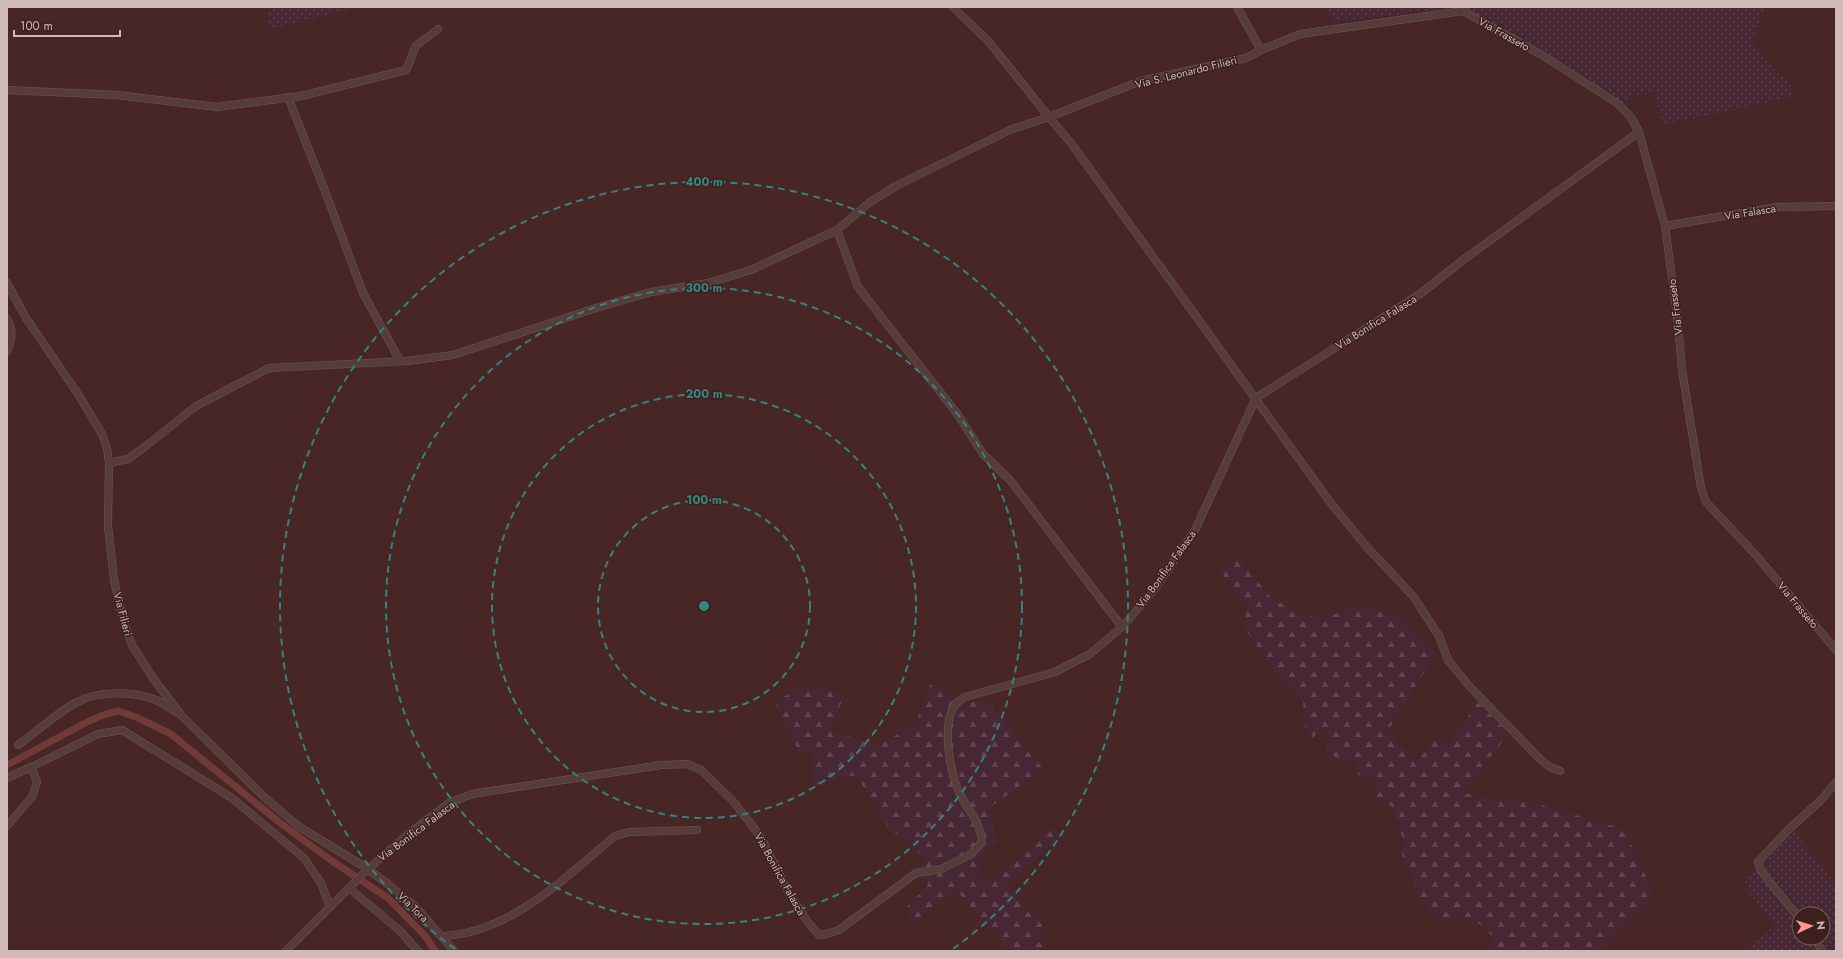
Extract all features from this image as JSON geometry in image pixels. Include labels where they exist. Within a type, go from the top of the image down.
[{"type":"street","points":[[953,7],[989,42],[1071,143],[1330,502],[1365,545],[1412,596],[1439,636],[1448,660],[1470,687],[1540,759],[1550,767],[1560,771]]},
{"type":"street","points":[[1237,7],[1261,50]]},
{"type":"street","name":"Via S. Leonardo Filieri","points":[[109,463],[128,459],[196,406],[269,368],[400,361],[452,355],[500,338],[637,296],[708,283],[751,270],[837,230],[870,202],[896,186],[1012,129],[1049,117],[1141,81],[1246,58],[1261,50],[1300,34],[1465,9]]},
{"type":"street","name":"Via Frasseto","points":[[1465,9],[1617,103],[1631,118],[1639,132],[1664,226],[1677,314],[1682,370],[1701,488],[1706,502],[1754,553],[1836,650]]},
{"type":"street","points":[[7,90],[117,95],[217,107],[288,97],[327,91],[365,79],[406,70],[411,62],[416,46],[431,36],[438,29]]},
{"type":"street","points":[[288,97],[325,190],[363,293],[400,361]]},
{"type":"street","name":"Via Bonifica Falasca","points":[[365,871],[407,835],[449,803],[472,794],[661,765],[687,764],[701,770],[732,800],[761,837],[788,892],[807,921],[819,935],[839,930],[916,873],[941,869],[971,854],[982,842],[981,829],[960,792],[950,764],[948,736],[949,719],[955,704],[965,697],[1055,672],[1090,654],[1122,627],[1154,590],[1195,530],[1256,398],[1420,294],[1462,260],[1639,132]]},
{"type":"street","name":"Via Falasca","points":[[1664,226],[1777,207],[1836,206]]},
{"type":"street","points":[[837,230],[858,288],[958,415],[983,454],[1010,480],[1122,627]]},
{"type":"street","name":"Via Filieri","points":[[7,282],[8,291],[78,394],[102,434],[107,448],[109,463],[108,526],[110,555],[123,620],[132,645],[153,678],[181,715],[259,792],[298,826],[365,871]]},
{"type":"street","points":[[7,319],[12,328],[11,340],[7,352]]},
{"type":"street","points":[[18,745],[76,702],[95,695],[118,693],[144,697],[158,701],[181,715]]},
{"type":"street","points":[[7,778],[98,734],[122,730],[232,798],[304,858],[321,883],[330,907]]},
{"type":"street","points":[[7,826],[32,798],[37,782],[31,767]]},
{"type":"street","points":[[1791,908],[1767,879],[1758,866],[1758,862],[1788,830],[1821,800],[1836,782]]},
{"type":"street","points":[[442,936],[472,933],[524,909],[615,836],[630,832],[697,830]]},
{"type":"street","points":[[286,951],[365,871]]},
{"type":"street","name":"Via Tora","points":[[365,871],[415,906],[454,951]]},
{"type":"street","points":[[350,886],[399,930],[418,951]]},
{"type":"green space","points":[[268,7],[354,7],[354,8],[267,30]]},
{"type":"green space","points":[[1327,7],[1461,7],[1334,22]]},
{"type":"green space","points":[[1471,7],[1765,7],[1752,40],[1768,63],[1789,84],[1795,96],[1663,125],[1655,93],[1631,95],[1626,106],[1547,55],[1477,16],[1471,11]]},
{"type":"green space","points":[[1239,559],[1273,600],[1321,620],[1358,604],[1402,619],[1437,652],[1388,731],[1417,761],[1436,739],[1448,745],[1478,702],[1509,733],[1463,793],[1538,804],[1624,829],[1655,896],[1599,951],[1494,951],[1494,938],[1487,930],[1474,921],[1462,917],[1436,920],[1418,893],[1402,854],[1403,839],[1391,806],[1378,800],[1371,780],[1358,775],[1355,759],[1337,759],[1326,748],[1332,737],[1322,729],[1312,738],[1305,729],[1303,701],[1281,681],[1243,626],[1248,606],[1219,571]]},
{"type":"green space","points":[[931,682],[957,696],[962,704],[987,699],[1043,769],[988,809],[997,841],[977,858],[980,876],[991,882],[1053,827],[1061,836],[1007,884],[1047,930],[1038,941],[1048,951],[1010,951],[956,890],[912,924],[905,909],[928,885],[915,868],[926,862],[909,842],[889,829],[856,775],[811,786],[812,748],[799,752],[775,702],[798,688],[822,689],[845,693],[831,730],[878,746],[915,724]]},
{"type":"green space","points":[[1793,830],[1836,885],[1836,944],[1829,951],[1751,951],[1751,945],[1776,925],[1743,886],[1755,868],[1763,866]]},
{"type":"waterway","points":[[7,765],[87,722],[106,714],[119,711],[138,718],[171,734],[279,822],[332,861],[388,898],[426,937],[435,951]]}]
